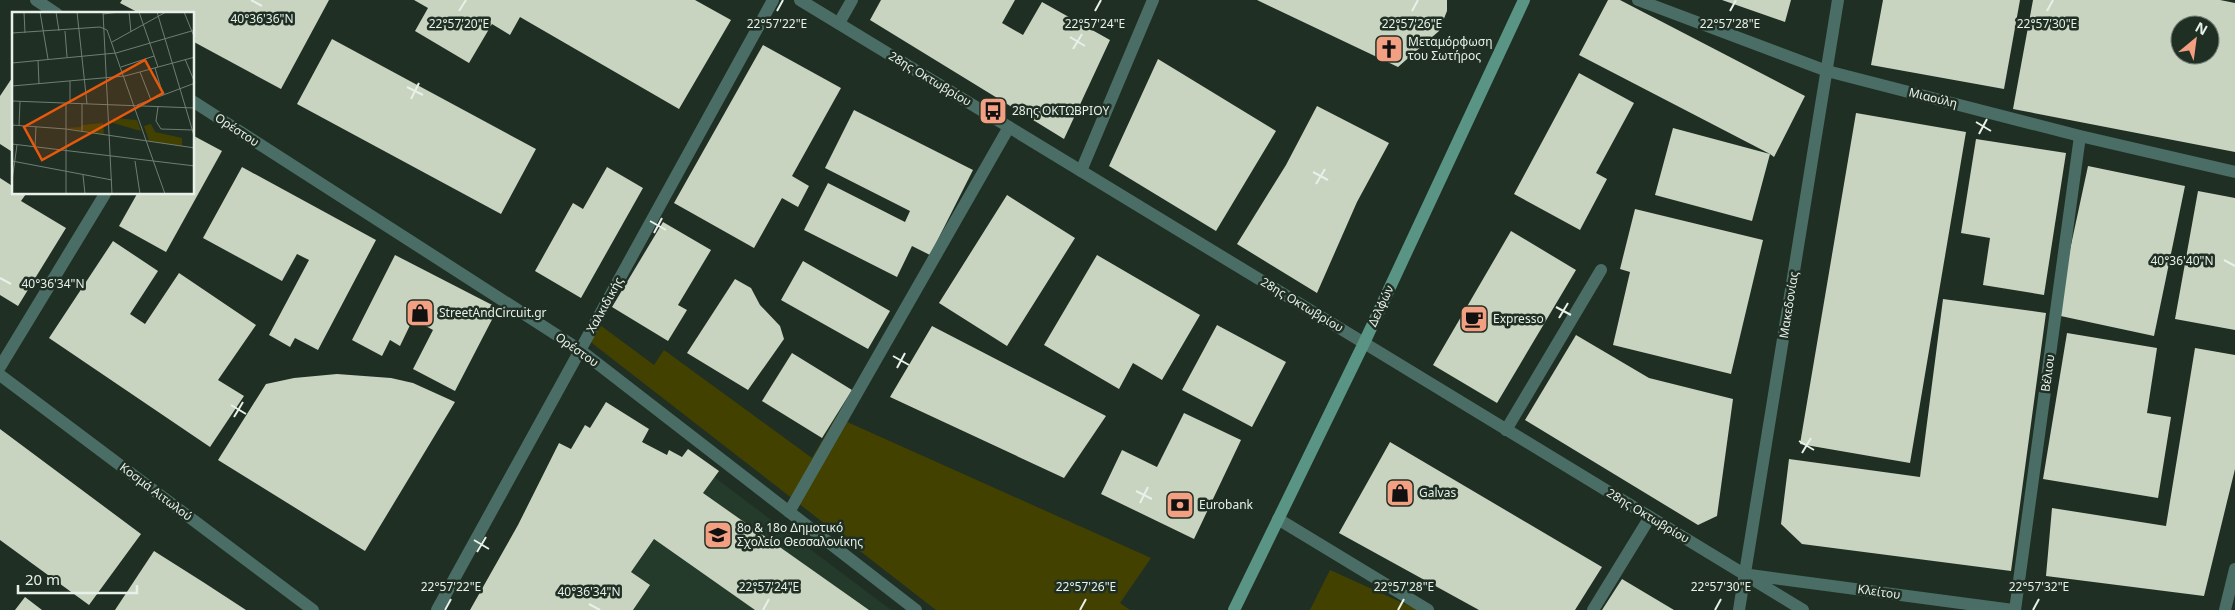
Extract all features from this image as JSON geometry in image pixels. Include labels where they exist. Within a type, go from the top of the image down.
[{"type":"main road","name":"Δελφών","points":[[1234,610],[1364,343],[1524,0]]},
{"type":"street","points":[[36,0],[54,12]]},
{"type":"street","name":"Χαλκιδικής","points":[[437,610],[773,0]]},
{"type":"street","name":"28ης Οκτωβρίου","points":[[800,0],[1803,610]]},
{"type":"street","points":[[839,23],[852,0]]},
{"type":"street","points":[[1081,171],[1153,0]]},
{"type":"street","name":"Μιαούλη","points":[[1638,0],[1827,71],[2080,136],[2235,172]]},
{"type":"street","name":"Μακεδονίας","points":[[1739,610],[1838,0]]},
{"type":"street","name":"Ορέστου","points":[[195,103],[580,350],[916,610]]},
{"type":"street","points":[[789,512],[1008,127]]},
{"type":"street","name":"Βέλιου","points":[[2014,610],[2080,136]]},
{"type":"street","points":[[0,367],[104,195]]},
{"type":"street","points":[[1506,430],[1601,270]]},
{"type":"street","name":"Κοσμά Αιτωλού","points":[[0,374],[313,610]]},
{"type":"street","points":[[1594,610],[1650,517]]},
{"type":"street","points":[[1278,519],[1428,610]]},
{"type":"street","points":[[2225,610],[2235,569]]},
{"type":"street","name":"Κλείτου","points":[[1746,575],[2014,610]]},
{"type":"shaded area","points":[[600,325],[654,365],[664,350],[812,458],[836,417],[1151,558],[1120,603],[1130,610],[936,610],[588,340]]},
{"type":"shaded area","name":"8ο & 18ο Δημοτικό Σχολείο Θεσσαλονίκης","points":[[693,461],[891,610],[596,610]]},
{"type":"shaded area","points":[[1330,570],[1414,608],[1416,610],[1310,610]]},
{"type":"building","points":[[122,0],[329,0],[281,89],[195,43],[195,12],[137,12],[120,3]]},
{"type":"building","points":[[414,0],[695,0],[731,20],[679,109],[520,17],[510,35],[492,24],[469,63],[415,31],[428,8]]},
{"type":"building","points":[[881,0],[1015,0],[1002,23],[1023,35],[1042,2],[1110,40],[1064,139],[870,20]]},
{"type":"building","name":"Μεταμόρφωση του Σωτήρος","points":[[1257,0],[1447,0],[1447,11],[1439,31],[1398,67]]},
{"type":"building","points":[[1608,0],[1620,0],[1805,96],[1774,157],[1579,55]]},
{"type":"building","points":[[1722,0],[1791,0],[1785,22]]},
{"type":"building","points":[[1883,0],[2020,0],[2004,89],[1871,65]]},
{"type":"building","points":[[2033,0],[2220,0],[2235,3],[2235,152],[2013,109]]},
{"type":"building","points":[[332,39],[536,149],[501,214],[297,104]]},
{"type":"building","points":[[763,45],[841,88],[792,176],[809,186],[798,207],[782,198],[754,248],[674,203]]},
{"type":"building","points":[[1158,59],[1276,131],[1216,231],[1109,166]]},
{"type":"building","points":[[1579,73],[1634,103],[1596,173],[1607,179],[1580,230],[1514,194]]},
{"type":"building","points":[[12,78],[12,152],[0,144],[0,96]]},
{"type":"building","points":[[1317,106],[1389,143],[1357,202],[1317,293],[1237,244],[1286,165]]},
{"type":"building","points":[[854,110],[973,170],[930,255],[912,246],[897,277],[804,230],[828,183],[905,222],[910,211],[825,168]]},
{"type":"building","points":[[1856,113],[1966,132],[1910,463],[1800,444]]},
{"type":"building","points":[[1673,128],[1770,154],[1752,221],[1655,195]]},
{"type":"building","points":[[195,137],[222,151],[166,252],[119,226],[136,195],[195,195]]},
{"type":"building","points":[[1976,139],[2066,153],[2044,295],[1983,285],[1990,238],[1961,233]]},
{"type":"building","points":[[2088,166],[2185,186],[2154,336],[2056,315]]},
{"type":"building","points":[[242,167],[376,240],[318,350],[295,338],[290,347],[269,335],[309,260],[297,254],[282,281],[203,238]]},
{"type":"building","points":[[607,167],[643,188],[581,298],[535,271],[573,203],[583,209]]},
{"type":"building","points":[[0,178],[12,186],[12,195],[25,195],[21,201],[66,228],[18,306],[0,295]]},
{"type":"building","points":[[2198,191],[2235,198],[2235,330],[2175,319]]},
{"type":"building","points":[[1007,195],[1075,238],[1007,346],[939,303]]},
{"type":"building","points":[[1635,209],[1763,240],[1731,374],[1613,345],[1630,272],[1620,269]]},
{"type":"building","points":[[663,222],[711,250],[678,305],[687,310],[668,341],[612,307]]},
{"type":"building","points":[[1511,231],[1576,270],[1497,403],[1433,365]]},
{"type":"building","points":[[113,241],[158,271],[130,314],[145,324],[179,273],[256,325],[218,380],[244,396],[210,447],[49,338]]},
{"type":"building","points":[[395,255],[498,308],[455,391],[413,369],[433,330],[413,319],[400,346],[390,340],[382,356],[352,340]]},
{"type":"building","points":[[1097,255],[1200,315],[1162,380],[1133,363],[1119,389],[1044,345]]},
{"type":"building","points":[[803,261],[890,311],[868,349],[781,300]]},
{"type":"building","points":[[735,279],[751,288],[760,305],[780,326],[784,339],[748,390],[687,353]]},
{"type":"building","points":[[1943,299],[2046,313],[2011,571],[1802,544],[1781,524],[1789,459],[1920,477]]},
{"type":"building","points":[[1217,325],[1286,362],[1252,427],[1182,390]]},
{"type":"building","points":[[932,326],[1106,416],[1064,478],[890,397]]},
{"type":"building","points":[[2067,333],[2157,348],[2147,413],[2171,417],[2158,498],[2043,479]]},
{"type":"building","points":[[1576,335],[1649,378],[1733,399],[1717,516],[1698,525],[1525,420]]},
{"type":"building","points":[[2195,348],[2235,355],[2235,469],[2204,596],[2046,576],[2052,508],[2166,526]]},
{"type":"building","points":[[792,353],[852,390],[822,438],[762,401]]},
{"type":"building","points":[[337,374],[391,378],[413,383],[455,402],[365,551],[218,460],[266,384],[294,378]]},
{"type":"building","points":[[606,402],[649,429],[642,442],[667,455],[669,450],[682,457],[688,449],[719,471],[703,493],[869,610],[755,610],[654,539],[631,572],[650,585],[633,610],[470,610],[518,525],[559,443],[571,449],[585,425],[590,428]]},
{"type":"building","points":[[1184,413],[1241,440],[1194,539],[1101,494],[1122,450],[1157,467]]},
{"type":"building","points":[[0,429],[141,534],[89,605],[0,540]]},
{"type":"building","points":[[1390,442],[1602,567],[1575,610],[1479,610],[1339,533]]},
{"type":"building","points":[[154,551],[203,582],[246,610],[115,610]]},
{"type":"building","points":[[1622,579],[1674,610],[1602,610]]},
{"type":"building","points":[[25,597],[42,610],[15,610]]},
{"type":"place","name":"Μεταμόρφωση του Σωτήρος","points":[[1389,49]]},
{"type":"place","name":"28ης ΟΚΤΩΒΡΙΟΥ","points":[[993,111]]},
{"type":"place","name":"StreetAndCircuit.gr","points":[[420,313]]},
{"type":"place","name":"Expresso","points":[[1474,319]]},
{"type":"place","name":"Galvas","points":[[1400,493]]},
{"type":"place","name":"Eurobank","points":[[1180,505]]},
{"type":"place","name":"8ο & 18ο Δημοτικό Σχολείο Θεσσαλονίκης","points":[[718,535]]}]
